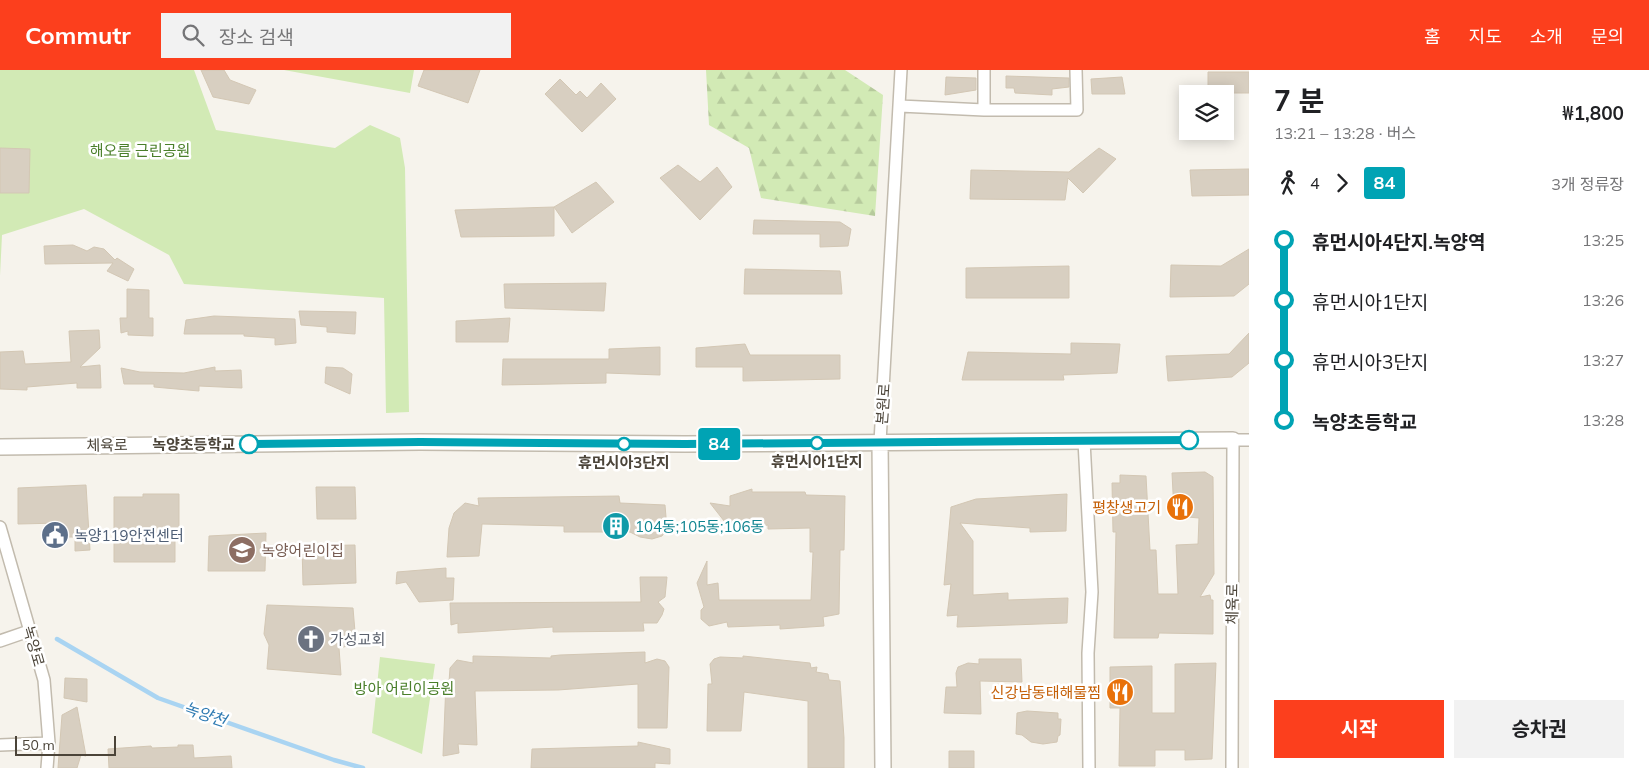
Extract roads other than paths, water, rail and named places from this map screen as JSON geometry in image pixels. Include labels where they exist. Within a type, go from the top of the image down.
[{"type":"street","name":"본원로","points":[[883,768],[880,442],[889,252],[900,106],[900,70]]},
{"type":"street","points":[[984,70],[984,110]]},
{"type":"street","points":[[900,106],[984,110],[1076,110],[1076,70]]},
{"type":"street","name":"체육로","points":[[1232,768],[1233,440]]},
{"type":"street","name":"체육로","points":[[0,447],[420,442],[685,444],[1249,440]]},
{"type":"street","points":[[1084,442],[1092,592],[1088,653],[1089,768]]},
{"type":"street","name":"녹양로","points":[[0,527],[44,680],[49,744],[47,768]]},
{"type":"street","points":[[0,641],[29,631]]},
{"type":"street","points":[[0,745],[49,744]]},
{"type":"waterway","name":"녹양천","points":[[57,639],[158,698],[334,760],[363,768]]},
{"type":"place","name":"휴먼시아1단지","points":[[817,443]]},
{"type":"place","name":"녹양초등학교","points":[[249,444]]},
{"type":"place","name":"휴먼시아3단지","points":[[624,444]]},
{"type":"place","name":"평창생고기","points":[[1180,507]]},
{"type":"place","name":"104동;105동;106동","points":[[616,526]]},
{"type":"place","name":"녹양119안전센터","points":[[55,535]]},
{"type":"place","name":"녹양어린이집","points":[[242,550]]},
{"type":"place","name":"가성교회","points":[[311,639]]},
{"type":"place","name":"신강남동태해물찜","points":[[1120,692]]},
{"type":"park label","name":"해오름 근린공원","points":[[140,150]]},
{"type":"park label","name":"방아 어린이공원","points":[[404,688]]}]
